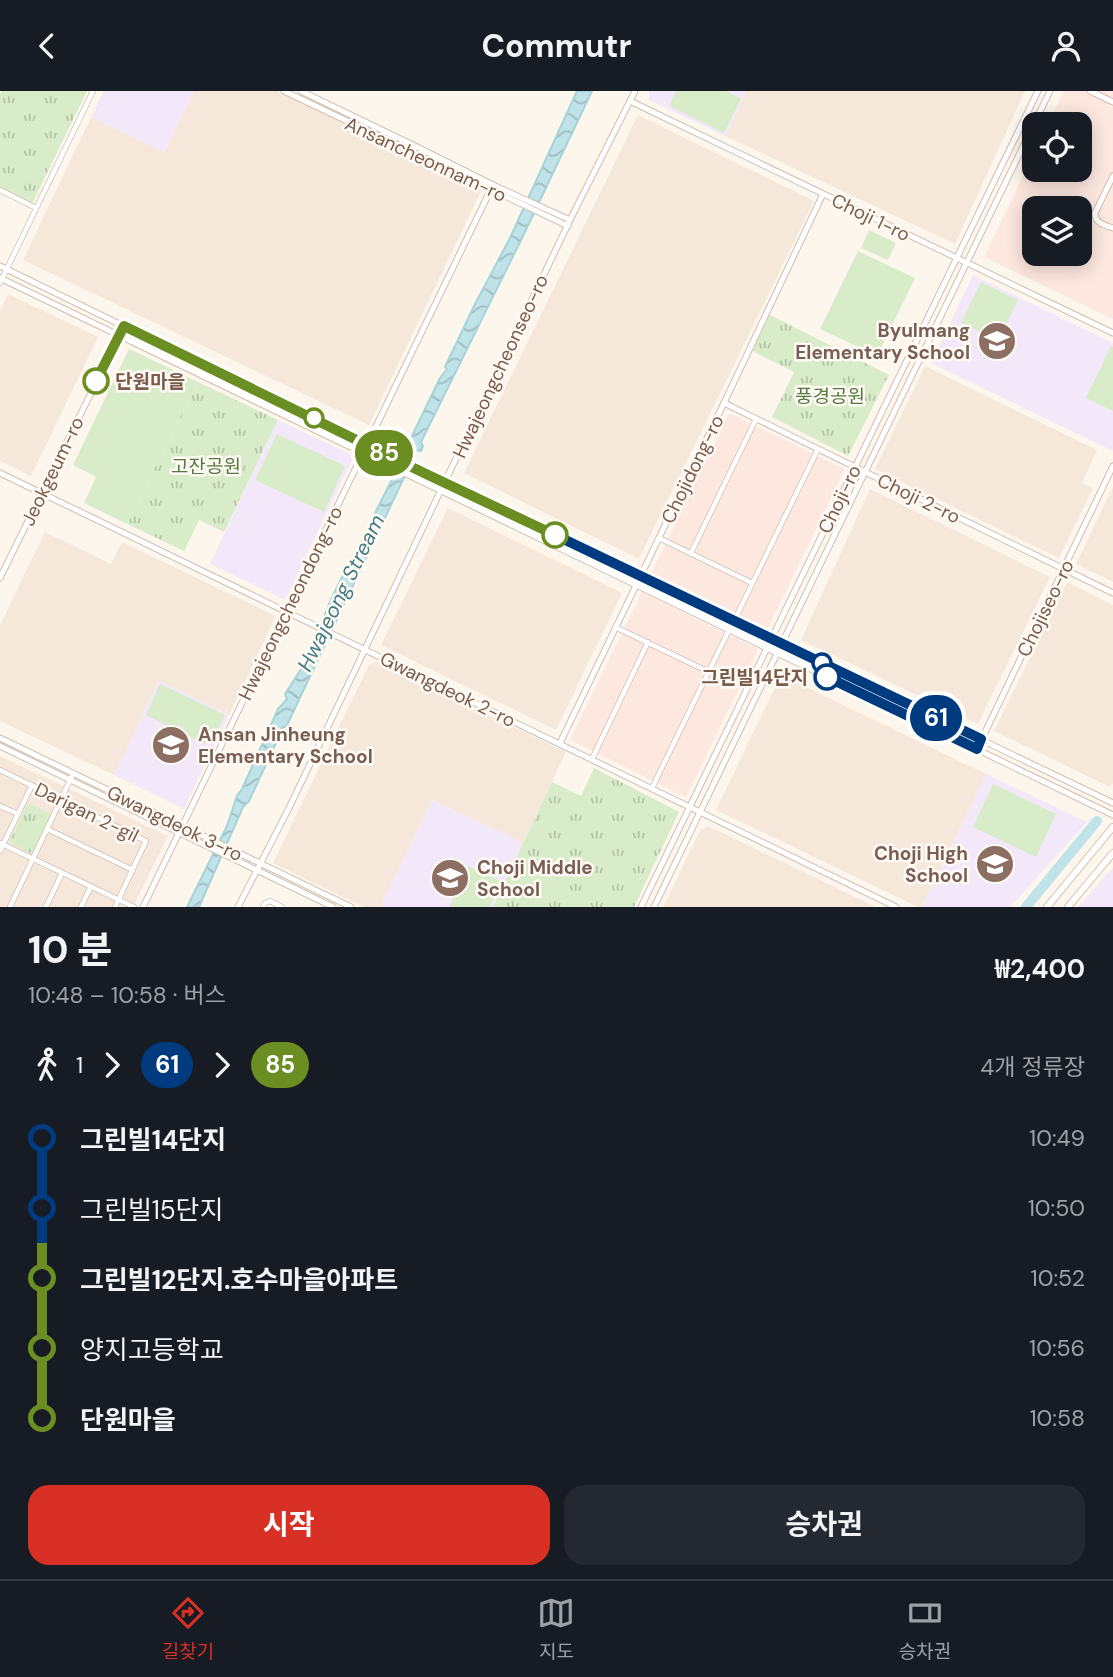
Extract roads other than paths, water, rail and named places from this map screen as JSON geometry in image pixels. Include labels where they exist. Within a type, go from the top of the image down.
[{"type":"main road","points":[[1047,907],[1113,827]]},
{"type":"main road","points":[[1068,907],[1113,853]]},
{"type":"street","points":[[93,91],[1,280],[1113,815]]},
{"type":"street","name":"Ansancheonnam-ro","points":[[285,91],[569,223]]},
{"type":"street","name":"Ansancheonnam-ro","points":[[301,91],[492,187]]},
{"type":"street","name":"Hwajeongcheonseo-ro","points":[[238,907],[289,808],[635,91]]},
{"type":"street","name":"Choji-ro","points":[[641,907],[1038,91]]},
{"type":"street","name":"Choji-ro","points":[[654,907],[1050,91]]},
{"type":"street","points":[[1090,91],[1113,102]]},
{"type":"street","name":"Choji 1-ro","points":[[630,100],[1113,333]]},
{"type":"street","points":[[1113,176],[1095,217],[1113,228]]},
{"type":"street","name":"Hwajeongcheondong-ro","points":[[143,907],[492,187]]},
{"type":"street","points":[[0,190],[36,208]]},
{"type":"street","name":"Chojidong-ro","points":[[560,743],[823,194]]},
{"type":"street","points":[[0,266],[424,473],[1113,803]]},
{"type":"street","name":"Jeokgeum-ro","points":[[0,578],[124,326]]},
{"type":"street","name":"Choji 2-ro","points":[[724,403],[1113,593]]},
{"type":"street","points":[[691,553],[756,419]]},
{"type":"street","points":[[734,621],[818,449]]},
{"type":"street","name":"Chojiseo-ro","points":[[977,749],[1113,466]]},
{"type":"street","name":"Gwangdeok 2-ro","points":[[0,473],[896,907]]},
{"type":"street","points":[[659,538],[752,583]]},
{"type":"street","points":[[615,627],[709,672]]},
{"type":"street","points":[[652,788],[729,630]]},
{"type":"street","points":[[592,759],[648,642]]},
{"type":"street","name":"Gwangdeok 3-ro","points":[[0,739],[72,777],[237,856],[333,907]]},
{"type":"street","name":"Gwangdeok 3-ro","points":[[0,746],[72,777]]},
{"type":"street","name":"Darigan 2-gil","points":[[0,770],[146,841],[115,907]]},
{"type":"street","points":[[10,907],[72,777]]},
{"type":"street","points":[[0,851],[32,785]]},
{"type":"street","name":"Darigan 2-gil","points":[[0,806],[18,814]]},
{"type":"street","name":"Darigan 2-gil","points":[[47,829],[133,870]]},
{"type":"street","points":[[2,843],[134,907]]},
{"type":"street","name":"Gwangdeok 3-ro","points":[[258,867],[351,907]]},
{"type":"street","points":[[46,907],[62,873]]},
{"type":"street","points":[[81,907],[91,886]]},
{"type":"street","points":[[263,907],[270,901],[282,907]]},
{"type":"water","name":"Hwajeong Stream","points":[[577,91],[592,91],[421,442],[421,451],[417,450],[287,725],[283,728],[249,801],[243,807],[199,907],[187,907],[227,826],[237,796],[278,709],[287,699],[285,694],[313,654],[334,593],[373,522],[410,440],[447,369],[445,367],[474,306],[510,238]]},
{"type":"waterway","points":[[1026,907],[1097,821]]},
{"type":"place","name":"Byulmang Elementary School","points":[[997,341]]},
{"type":"place","name":"단원마을","points":[[96,381]]},
{"type":"place","name":"그린빌14단지","points":[[827,677]]},
{"type":"place","name":"Ansan Jinheung Elementary School","points":[[171,745]]},
{"type":"place","name":"Choji High School","points":[[995,864]]},
{"type":"place","name":"Choji Middle School","points":[[450,878]]},
{"type":"park label","name":"풍경공원","points":[[830,396]]},
{"type":"park label","name":"고잔공원","points":[[206,466]]}]
